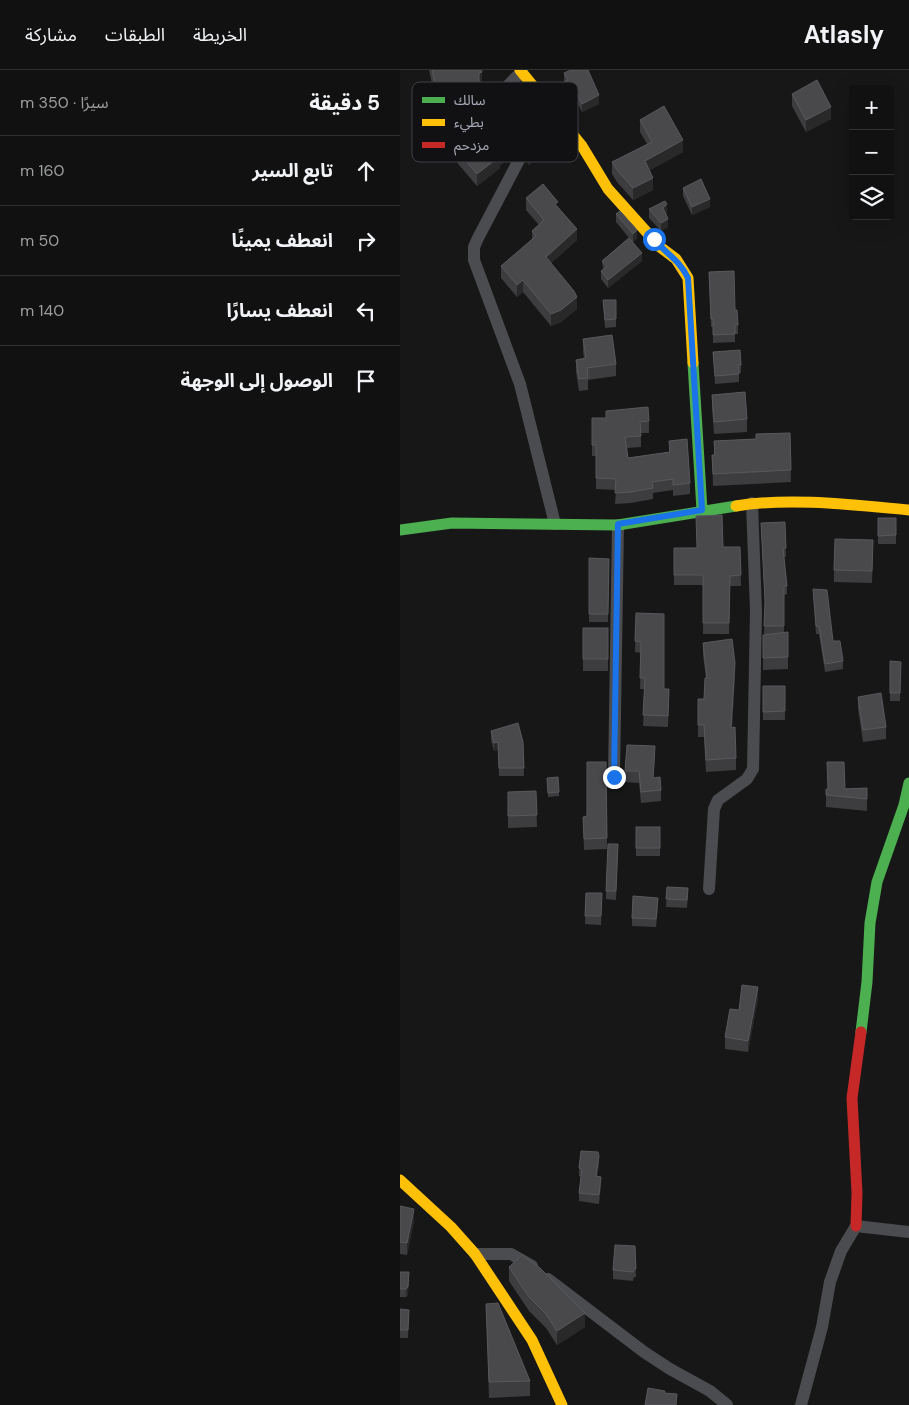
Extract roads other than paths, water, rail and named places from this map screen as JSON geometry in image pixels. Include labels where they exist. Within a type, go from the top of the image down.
[{"type":"main road","points":[[521,71],[530,82]]},
{"type":"main road","points":[[578,141],[608,189],[660,247],[676,259],[688,278],[702,510]]},
{"type":"main road","points":[[400,530],[452,523],[618,524],[752,503],[829,503],[909,510]]},
{"type":"main road","points":[[856,1226],[857,1193],[852,1098],[867,982],[870,923],[877,882],[904,805],[909,783]]},
{"type":"main road","points":[[400,1180],[451,1227],[475,1254],[532,1340],[562,1405]]},
{"type":"street","points":[[511,82],[521,71]]},
{"type":"street","points":[[519,162],[478,238],[474,247],[474,260],[520,384],[555,524]]},
{"type":"street","points":[[709,889],[714,808],[718,800],[747,779],[753,768],[756,611],[752,503]]},
{"type":"street","points":[[614,777],[618,524]]},
{"type":"street","points":[[801,1405],[822,1327],[830,1282],[841,1252],[856,1226],[909,1232]]},
{"type":"street","points":[[475,1254],[511,1254],[529,1264],[644,1352],[710,1391],[727,1405]]}]
